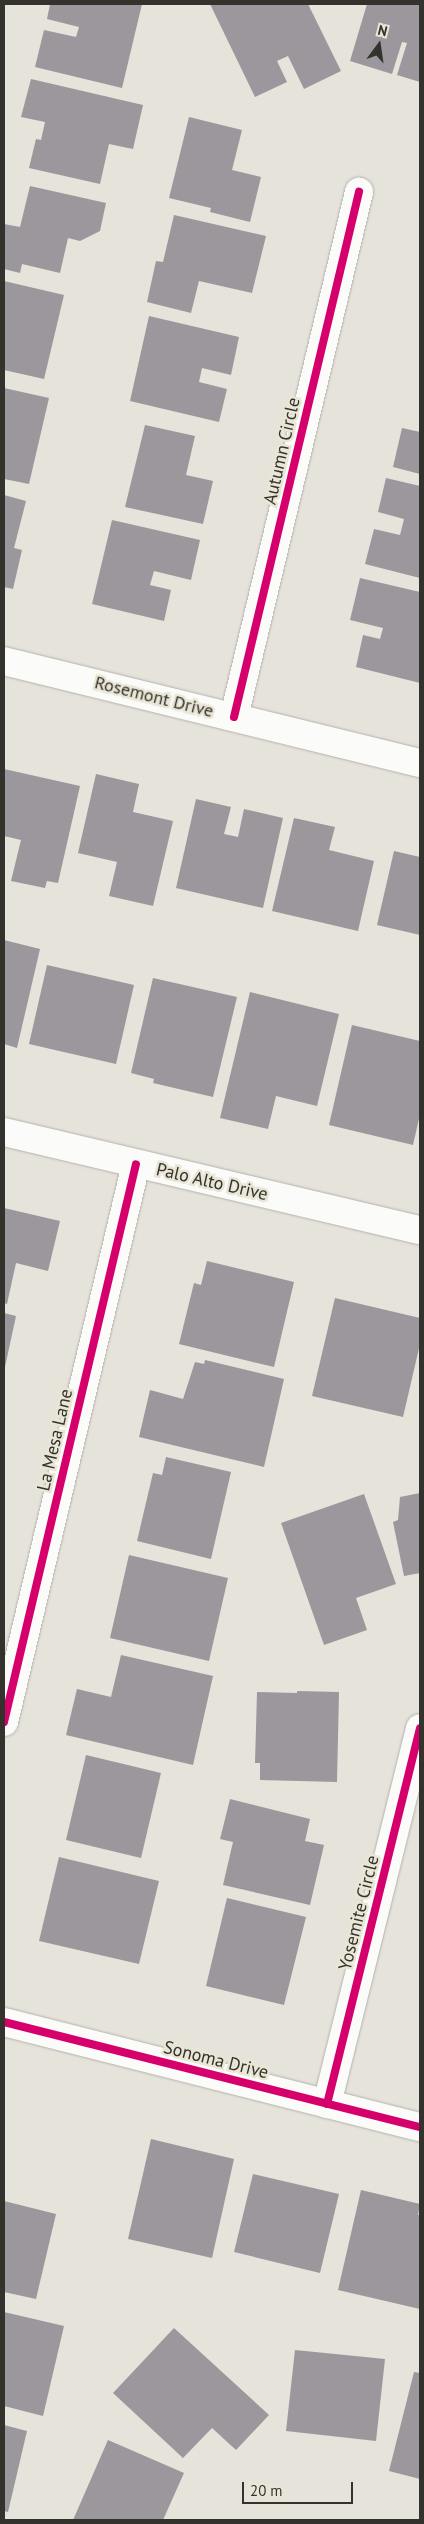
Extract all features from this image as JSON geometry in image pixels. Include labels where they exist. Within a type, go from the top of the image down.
[{"type":"street","name":"Autumn Circle","points":[[234,717],[359,192]]},
{"type":"street","name":"Rosemont Drive","points":[[4,661],[420,763]]},
{"type":"street","name":"Palo Alto Drive","points":[[4,1132],[420,1230]]},
{"type":"street","name":"La Mesa Lane","points":[[4,1722],[136,1164]]},
{"type":"street","name":"Yosemite Circle","points":[[327,2104],[420,1728]]},
{"type":"street","name":"Sonoma Drive","points":[[4,2022],[420,2127]]},
{"type":"building","points":[[50,4],[142,4],[122,88],[35,67],[44,30],[76,37],[79,27],[47,19]]},
{"type":"building","points":[[210,4],[308,4],[341,71],[304,89],[288,56],[277,61],[287,82],[255,97]]},
{"type":"building","points":[[367,4],[420,4],[420,82],[397,75],[407,43],[402,42],[392,74],[350,61]]},
{"type":"building","points":[[31,79],[143,105],[133,149],[109,144],[100,184],[29,168],[36,139],[41,140],[45,122],[21,117]]},
{"type":"building","points":[[189,117],[242,130],[232,170],[261,177],[250,222],[210,212],[211,208],[169,198]]},
{"type":"building","points":[[30,186],[106,203],[100,231],[80,241],[68,238],[60,273],[22,264],[20,273],[4,269],[4,224],[20,227]]},
{"type":"building","points":[[174,215],[266,236],[252,293],[199,281],[191,313],[147,302],[156,261],[163,262]]},
{"type":"building","points":[[4,281],[64,295],[44,379],[4,370]]},
{"type":"building","points":[[149,316],[239,337],[231,375],[202,368],[199,382],[227,389],[219,422],[130,401]]},
{"type":"building","points":[[4,388],[49,398],[29,484],[4,479]]},
{"type":"building","points":[[145,425],[195,436],[186,475],[213,481],[203,524],[125,507]]},
{"type":"building","points":[[402,428],[420,432],[420,474],[393,467]]},
{"type":"building","points":[[386,478],[420,486],[420,578],[365,564],[374,529],[400,535],[404,519],[378,512]]},
{"type":"building","points":[[4,495],[26,501],[14,548],[22,550],[13,589],[4,587]]},
{"type":"building","points":[[112,520],[200,540],[191,580],[154,571],[150,585],[171,590],[164,621],[92,604]]},
{"type":"building","points":[[360,578],[420,592],[420,683],[356,667],[363,635],[380,639],[383,628],[350,620]]},
{"type":"building","points":[[4,769],[80,786],[58,883],[47,881],[45,888],[11,881],[21,840],[4,836]]},
{"type":"building","points":[[96,774],[139,784],[133,812],[173,821],[153,906],[109,896],[117,862],[78,853]]},
{"type":"building","points":[[196,799],[231,807],[224,834],[238,837],[244,809],[283,818],[263,908],[176,888]]},
{"type":"building","points":[[294,818],[335,827],[329,850],[374,861],[358,931],[272,911]]},
{"type":"building","points":[[394,851],[420,857],[420,935],[377,925]]},
{"type":"building","points":[[4,940],[40,949],[17,1048],[4,1044]]},
{"type":"building","points":[[47,965],[134,985],[116,1064],[29,1044]]},
{"type":"building","points":[[153,978],[237,997],[213,1097],[153,1083],[154,1079],[131,1073]]},
{"type":"building","points":[[250,992],[339,1014],[317,1106],[276,1096],[268,1129],[220,1118]]},
{"type":"building","points":[[352,1025],[420,1041],[420,1114],[413,1145],[329,1125]]},
{"type":"building","points":[[4,1208],[60,1221],[48,1271],[16,1263],[7,1304],[4,1303]]},
{"type":"building","points":[[207,1261],[294,1282],[274,1367],[179,1344],[194,1283],[201,1285]]},
{"type":"building","points":[[335,1298],[420,1318],[420,1344],[403,1417],[312,1396]]},
{"type":"building","points":[[4,1313],[16,1316],[5,1367],[4,1367]]},
{"type":"building","points":[[205,1360],[284,1379],[264,1467],[139,1437],[150,1390],[183,1399],[195,1362],[204,1364]]},
{"type":"building","points":[[166,1457],[231,1472],[211,1559],[137,1541],[153,1473],[162,1475]]},
{"type":"building","points":[[420,1493],[420,1573],[404,1576],[393,1522],[398,1520],[400,1497]]},
{"type":"building","points":[[364,1494],[396,1584],[356,1598],[367,1630],[324,1645],[281,1523]]},
{"type":"building","points":[[129,1555],[228,1578],[209,1661],[110,1638]]},
{"type":"building","points":[[121,1655],[213,1676],[193,1765],[66,1735],[77,1689],[111,1697]]},
{"type":"building","points":[[297,1691],[339,1692],[337,1782],[260,1780],[260,1763],[255,1763],[257,1692],[297,1693]]},
{"type":"building","points":[[86,1755],[161,1773],[141,1858],[66,1840]]},
{"type":"building","points":[[230,1799],[310,1819],[305,1841],[324,1845],[310,1905],[223,1885],[233,1842],[220,1839]]},
{"type":"building","points":[[59,1857],[159,1881],[139,1964],[39,1941]]},
{"type":"building","points":[[227,1898],[306,1917],[284,2005],[206,1986]]},
{"type":"building","points":[[151,2139],[234,2159],[212,2258],[128,2239]]},
{"type":"building","points":[[253,2174],[339,2194],[320,2273],[234,2252]]},
{"type":"building","points":[[361,2190],[420,2204],[418,2215],[420,2215],[420,2309],[338,2290]]},
{"type":"building","points":[[4,2201],[56,2214],[36,2299],[4,2292]]},
{"type":"building","points":[[4,2312],[64,2326],[43,2416],[4,2406]]},
{"type":"building","points":[[174,2328],[269,2415],[236,2450],[212,2428],[183,2458],[113,2393]]},
{"type":"building","points":[[295,2350],[385,2359],[376,2441],[286,2431]]},
{"type":"building","points":[[414,2372],[420,2373],[420,2479],[389,2471]]},
{"type":"building","points":[[4,2425],[27,2431],[8,2512],[4,2511]]},
{"type":"building","points":[[108,2440],[184,2473],[163,2520],[73,2520]]},
{"type":"cycle path","points":[[234,717],[359,192]]},
{"type":"cycle path","points":[[4,1722],[136,1164]]},
{"type":"cycle path","points":[[327,2104],[420,1728]]},
{"type":"cycle path","points":[[4,2022],[420,2127]]}]
